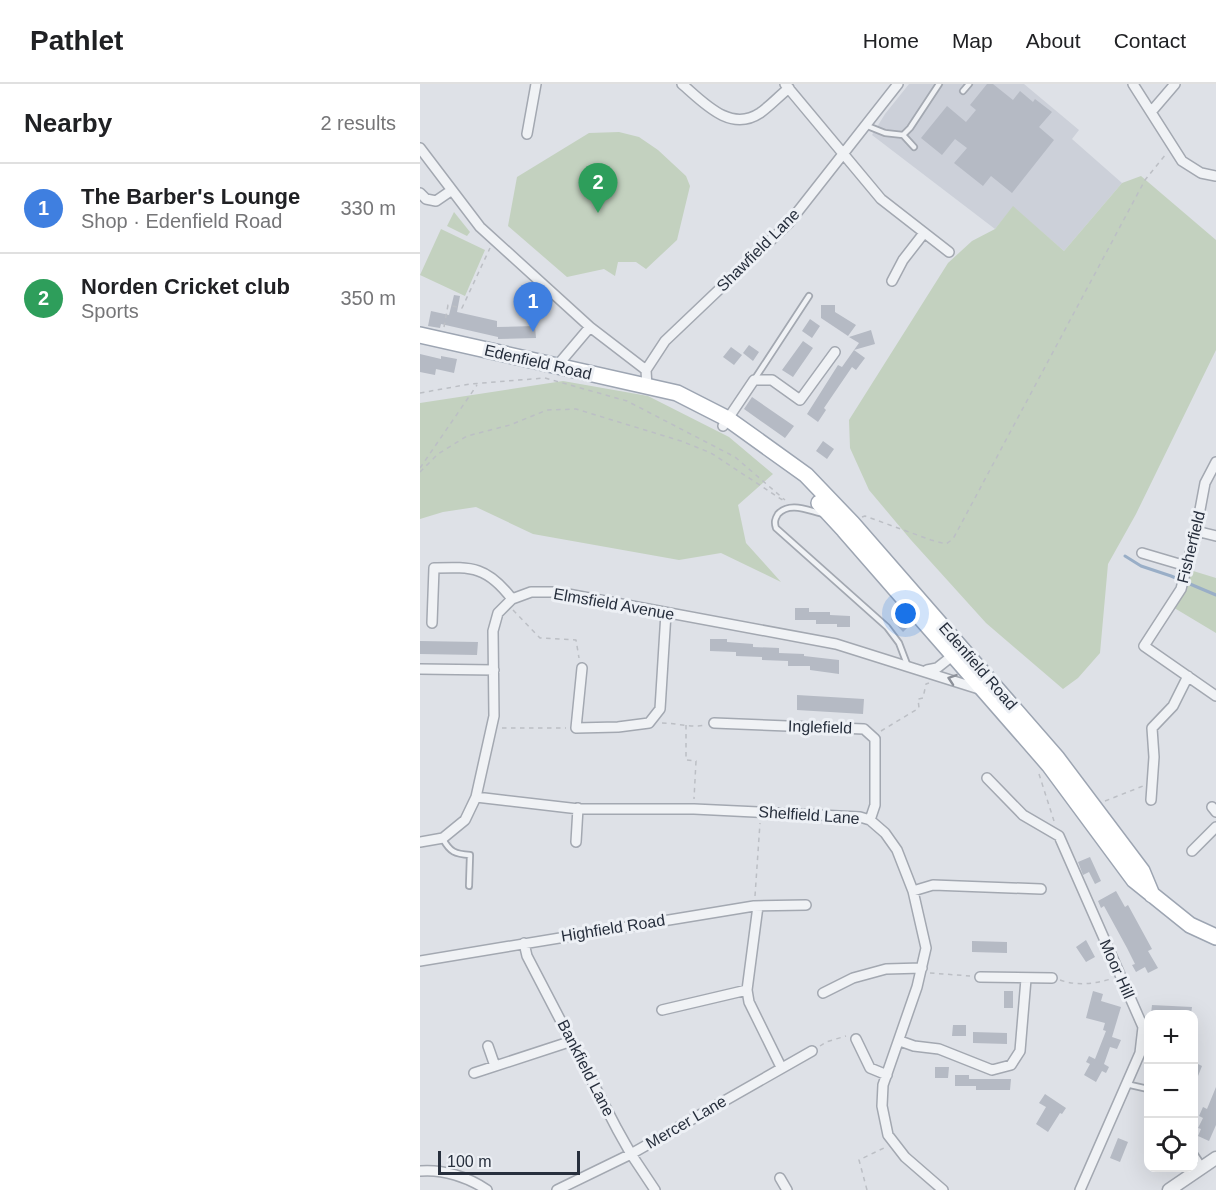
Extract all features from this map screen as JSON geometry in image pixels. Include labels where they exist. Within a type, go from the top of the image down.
[{"type":"main road","name":"Edenfield Road","points":[[420,335],[651,388],[676,404],[726,422],[806,475],[852,523],[958,652],[981,689],[1086,803],[1142,871],[1152,895],[1190,925],[1216,937]]},
{"type":"main road","name":"Edenfield Road","points":[[726,422],[798,481],[1057,758],[1086,803]]},
{"type":"street","points":[[527,134],[536,84]]},
{"type":"street","points":[[682,84],[713,111],[738,120],[758,114],[787,86],[881,199],[949,252]]},
{"type":"street","name":"Shawfield Lane","points":[[646,370],[666,341],[788,224],[898,84]]},
{"type":"street","points":[[1133,84],[1182,161],[1201,173],[1216,176]]},
{"type":"street","points":[[1151,112],[1175,84]]},
{"type":"street","points":[[420,148],[472,218],[590,327],[646,370],[651,388]]},
{"type":"street","points":[[420,193],[426,199],[436,201],[452,190]]},
{"type":"street","points":[[892,280],[903,260],[924,233]]},
{"type":"street","points":[[557,366],[590,327]]},
{"type":"street","points":[[726,422],[754,380],[772,380],[800,400],[835,352]]},
{"type":"street","name":"Fisherfield","points":[[1216,462],[1205,483],[1196,531],[1181,589],[1144,646],[1216,696]]},
{"type":"street","points":[[1196,531],[1216,536]]},
{"type":"street","points":[[1142,553],[1148,556],[1156,552],[1185,570]]},
{"type":"street","points":[[420,842],[443,838],[465,820],[476,797],[494,716],[493,631],[498,613],[510,601],[500,583],[486,573],[465,567],[434,568],[432,623]]},
{"type":"street","name":"Elmsfield Avenue","points":[[510,601],[531,592],[557,592],[836,644],[981,689]]},
{"type":"street","points":[[582,668],[576,728],[618,727],[649,723],[660,709],[666,613]]},
{"type":"street","points":[[922,671],[937,668],[958,652]]},
{"type":"street","points":[[420,669],[494,670]]},
{"type":"street","points":[[1151,800],[1154,757],[1152,728],[1173,706],[1188,676]]},
{"type":"street","name":"Inglefield","points":[[714,723],[864,729],[875,739],[875,805],[870,820]]},
{"type":"street","points":[[987,778],[1023,815],[1059,836]]},
{"type":"street","name":"Shelfield Lane","points":[[476,797],[578,808],[694,809],[860,817],[870,820],[885,833],[897,850],[913,891],[926,948],[922,970],[900,1041],[883,1085],[882,1106],[888,1135],[905,1157],[944,1190]]},
{"type":"street","points":[[576,842],[578,808]]},
{"type":"street","points":[[1192,851],[1216,827]]},
{"type":"street","name":"Moor Hill","points":[[1059,836],[1143,1027],[1140,1053],[1080,1190]]},
{"type":"street","points":[[913,891],[933,885],[1041,890]]},
{"type":"street","name":"Highfield Road","points":[[420,961],[756,906],[806,905]]},
{"type":"street","points":[[756,906],[747,990],[749,1002],[781,1067]]},
{"type":"street","name":"Bankfield Lane","points":[[524,943],[527,956],[631,1154],[655,1190]]},
{"type":"street","points":[[822,993],[854,978],[886,969],[922,970]]},
{"type":"street","points":[[980,977],[1052,978]]},
{"type":"street","points":[[900,1041],[914,1046],[939,1049],[992,1070],[1011,1065],[1020,1051],[1026,979]]},
{"type":"street","points":[[662,1010],[747,990]]},
{"type":"street","points":[[854,1037],[870,1068],[887,1075]]},
{"type":"street","points":[[474,1073],[572,1041]]},
{"type":"street","points":[[488,1047],[495,1066]]},
{"type":"street","name":"Mercer Lane","points":[[556,1190],[631,1154],[812,1051]]},
{"type":"street","points":[[1169,1190],[1180,1186],[1216,1158]]},
{"type":"street","points":[[420,1171],[433,1170],[466,1178],[487,1190]]},
{"type":"street","points":[[780,1178],[787,1190]]},
{"type":"lane","points":[[903,135],[939,84]]},
{"type":"lane","points":[[963,91],[969,84]]},
{"type":"lane","points":[[865,125],[885,133],[903,135],[914,147]]},
{"type":"lane","points":[[754,380],[809,297]]},
{"type":"lane","points":[[831,516],[793,507],[785,508],[776,517],[776,528],[887,627],[899,643],[908,667]]},
{"type":"lane","points":[[443,838],[448,849],[455,854],[470,855],[469,886]]},
{"type":"lane","points":[[1126,1084],[1144,1088]]},
{"type":"lane","points":[[1198,1159],[1203,1166]]},
{"type":"path","points":[[852,523],[865,516],[946,544],[953,539],[1145,180],[1172,145]]},
{"type":"path","points":[[441,340],[448,305],[462,308],[494,240]]},
{"type":"path","points":[[420,393],[478,383],[545,378],[550,377],[557,366]]},
{"type":"path","points":[[545,378],[627,401],[735,457],[793,507]]},
{"type":"path","points":[[420,470],[478,383]]},
{"type":"path","points":[[420,470],[438,454],[466,436],[510,425],[547,410],[576,410],[681,441],[711,453],[793,507]]},
{"type":"path","points":[[510,601],[540,638],[576,640],[576,651],[582,668]]},
{"type":"path","points":[[872,736],[919,708],[918,699],[923,698],[926,684],[932,683],[936,674]]},
{"type":"path","points":[[649,723],[676,723],[694,727],[714,723]]},
{"type":"path","points":[[686,725],[686,760],[696,761],[694,809]]},
{"type":"path","points":[[492,728],[576,728]]},
{"type":"path","points":[[1038,772],[1059,836]]},
{"type":"path","points":[[1086,803],[1152,783]]},
{"type":"path","points":[[756,906],[761,812]]},
{"type":"path","points":[[922,970],[980,977]]},
{"type":"path","points":[[1052,978],[1073,984],[1100,982],[1120,976]]},
{"type":"path","points":[[812,1051],[826,1042],[854,1037]]},
{"type":"path","points":[[867,1190],[859,1160],[894,1143]]},
{"type":"shaded area","points":[[909,84],[1024,84],[1079,130],[1072,139],[1122,183],[1064,251],[1013,207],[995,229],[872,135],[885,114]]},
{"type":"green space","points":[[619,132],[639,137],[658,150],[686,176],[690,186],[677,240],[646,269],[636,262],[618,262],[615,276],[604,269],[567,277],[508,226],[517,177],[589,133]]},
{"type":"green space","points":[[1141,176],[1216,240],[1216,350],[1136,514],[1108,564],[1100,653],[1078,678],[1063,689],[986,623],[869,490],[850,448],[849,420],[948,263],[972,241],[995,229],[1013,206],[1064,251],[1122,183]]},
{"type":"green space","points":[[454,212],[470,232],[467,236],[447,226]]},
{"type":"green space","points":[[441,229],[485,250],[465,296],[420,275]]},
{"type":"green space","points":[[563,381],[648,396],[729,437],[773,474],[738,505],[746,543],[781,582],[721,553],[679,560],[533,534],[476,507],[443,512],[420,519],[420,403]]},
{"type":"green space","points":[[1190,570],[1216,578],[1216,633],[1171,606]]},
{"type":"building","points":[[987,84],[993,84],[1013,100],[1020,91],[1033,102],[1035,99],[1052,112],[1039,127],[1054,140],[1012,193],[991,176],[983,186],[954,163],[967,148],[955,139],[942,155],[921,138],[947,106],[966,122],[976,110],[970,105]]},
{"type":"building","points":[[454,295],[460,296],[457,312],[497,321],[497,327],[535,326],[536,338],[498,339],[498,337],[441,324],[440,328],[428,326],[431,311],[449,315]]},
{"type":"building","points":[[821,305],[835,305],[835,312],[856,325],[848,336],[821,318]]},
{"type":"building","points":[[810,319],[820,326],[812,338],[802,331]]},
{"type":"building","points":[[871,330],[875,344],[854,350],[859,343],[849,337]]},
{"type":"building","points":[[803,341],[813,348],[793,377],[782,370]]},
{"type":"building","points":[[749,345],[759,352],[753,361],[743,353]]},
{"type":"building","points":[[731,347],[742,355],[734,365],[723,357]]},
{"type":"building","points":[[854,350],[865,358],[856,370],[852,367],[824,408],[826,410],[818,422],[807,414],[838,365],[842,367]]},
{"type":"building","points":[[420,354],[441,359],[441,356],[457,359],[454,373],[436,369],[435,375],[420,372]]},
{"type":"building","points":[[752,397],[794,426],[785,438],[744,409]]},
{"type":"building","points":[[823,441],[834,449],[827,459],[816,451]]},
{"type":"building","points":[[795,608],[809,608],[809,612],[830,612],[830,615],[850,616],[850,627],[837,627],[837,624],[816,624],[816,620],[795,620]]},
{"type":"building","points":[[901,610],[912,623],[903,632],[891,619]]},
{"type":"building","points":[[710,639],[727,639],[727,642],[753,644],[753,647],[779,648],[779,653],[804,654],[804,656],[839,660],[839,674],[810,670],[810,666],[788,666],[788,661],[736,656],[736,652],[710,651]]},
{"type":"building","points":[[420,641],[478,642],[477,655],[420,654]]},
{"type":"building","points":[[797,695],[864,699],[863,714],[797,710]]},
{"type":"building","points":[[1090,857],[1101,881],[1095,884],[1089,872],[1083,875],[1078,862]]},
{"type":"building","points":[[1116,891],[1125,907],[1128,905],[1152,949],[1148,951],[1158,968],[1148,973],[1145,967],[1136,972],[1132,965],[1135,964],[1127,948],[1104,906],[1101,908],[1098,901]]},
{"type":"building","points":[[1086,940],[1095,957],[1086,962],[1076,947]]},
{"type":"building","points":[[972,941],[1007,942],[1007,953],[972,952]]},
{"type":"building","points":[[1004,991],[1013,991],[1013,1008],[1004,1008]]},
{"type":"building","points":[[1093,991],[1103,994],[1101,1001],[1121,1007],[1112,1037],[1121,1040],[1117,1049],[1110,1047],[1104,1064],[1109,1067],[1106,1073],[1102,1071],[1096,1082],[1084,1075],[1090,1064],[1086,1062],[1089,1056],[1095,1059],[1106,1031],[1103,1030],[1105,1023],[1086,1018]]},
{"type":"building","points":[[1152,1005],[1192,1007],[1192,1010],[1151,1010]]},
{"type":"building","points":[[953,1025],[966,1025],[966,1036],[952,1036]]},
{"type":"building","points":[[973,1032],[1007,1033],[1007,1044],[973,1043]]},
{"type":"building","points":[[1198,1064],[1202,1066],[1198,1076]]},
{"type":"building","points":[[935,1067],[949,1067],[948,1078],[935,1078]]},
{"type":"building","points":[[955,1075],[969,1075],[969,1079],[1011,1079],[1010,1090],[976,1090],[976,1086],[955,1086]]},
{"type":"building","points":[[1216,1087],[1216,1125],[1209,1141],[1198,1136],[1201,1129],[1198,1128],[1203,1118],[1199,1116],[1203,1107],[1207,1109]]},
{"type":"building","points":[[1045,1094],[1066,1108],[1048,1132],[1036,1124],[1046,1107],[1039,1103]]},
{"type":"building","points":[[1118,1138],[1128,1142],[1120,1162],[1110,1158]]},
{"type":"waterway","points":[[1125,556],[1141,566],[1216,595]]},
{"type":"place","name":"Norden Cricket club","points":[[598,213]]},
{"type":"place","name":"The Barber's Lounge","points":[[533,332]]}]
